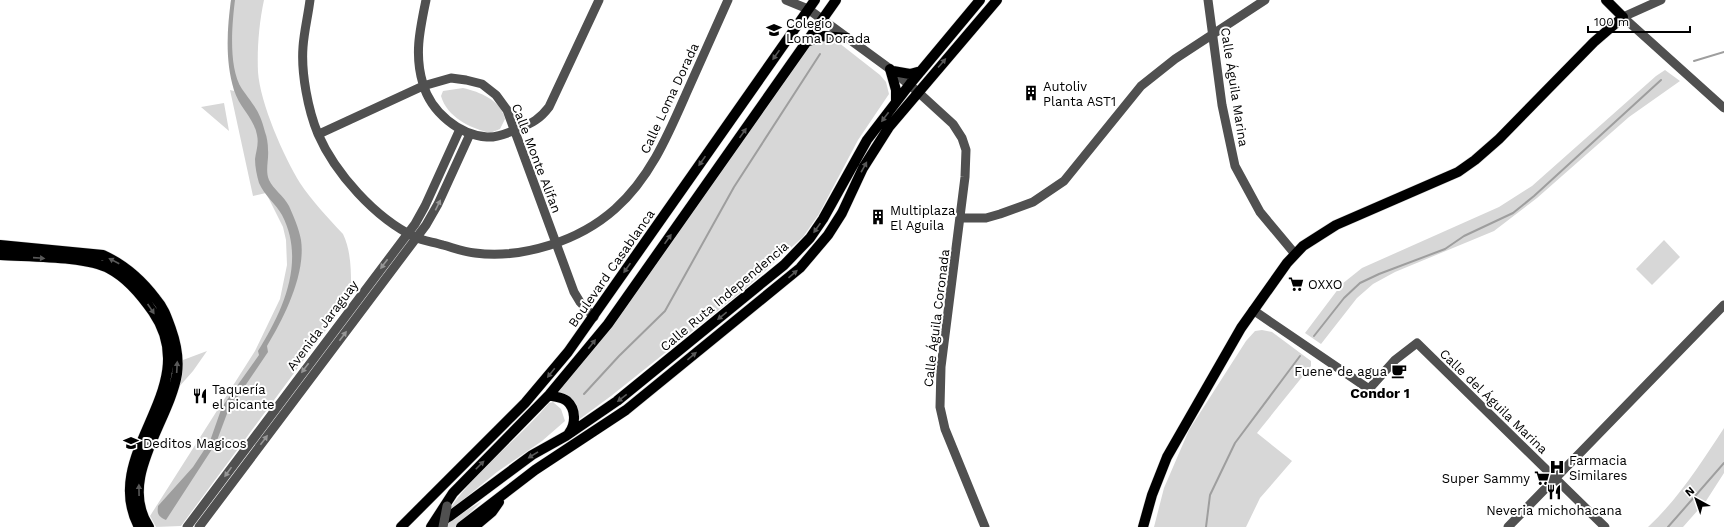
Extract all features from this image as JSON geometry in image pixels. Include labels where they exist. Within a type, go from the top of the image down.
[{"type":"main road","name":"Boulevard Casablanca","points":[[401,527],[541,386],[594,317],[815,0]]},
{"type":"main road","points":[[432,527],[453,493],[549,396],[608,324],[836,0]]},
{"type":"main road","name":"Calle Ruta Independencia","points":[[432,527],[450,516],[526,459],[566,436],[617,401],[784,265],[810,238],[823,219],[867,140],[910,84],[980,0]]},
{"type":"main road","name":"Calle Ruta Independencia","points":[[462,527],[506,491],[548,461],[626,410],[800,268],[828,235],[842,213],[854,185],[876,147],[918,92],[997,0]]},
{"type":"main road","points":[[1143,527],[1152,495],[1172,446],[1253,310],[1295,254],[1314,239],[1336,225],[1458,172],[1474,160],[1499,139],[1594,42],[1623,17],[1606,0]]},
{"type":"main road","points":[[806,42],[824,36],[847,38]]},
{"type":"main road","points":[[896,102],[896,90],[891,70],[910,74],[921,71]]},
{"type":"main road","points":[[0,245],[103,255],[116,261],[134,274],[153,294],[164,309],[174,337],[178,367],[174,388],[140,473],[140,502],[142,513],[149,527]]},
{"type":"main road","points":[[0,255],[76,260],[99,264],[110,269],[129,284],[155,314],[162,328],[167,348],[168,371],[164,389],[132,472],[130,491],[131,508],[139,527]]},
{"type":"main road","points":[[548,461],[547,458],[551,454],[606,420],[640,394],[659,378],[690,342]]},
{"type":"main road","points":[[549,396],[567,401],[573,410],[574,423],[566,436]]},
{"type":"main road","points":[[474,527],[492,512],[506,491]]},
{"type":"street","name":"Calle Loma Dorada","points":[[310,0],[302,49],[306,92],[318,134],[338,167],[356,192],[379,213],[408,233],[417,238],[474,253],[490,254],[529,251],[555,242],[579,233],[615,210],[641,182],[668,136],[728,0]]},
{"type":"street","points":[[426,0],[418,42],[418,64],[423,86],[438,112],[460,129],[470,134],[489,137],[514,131],[535,122],[549,107],[599,0]]},
{"type":"street","name":"Calle Águila Coronada","points":[[786,0],[808,9],[910,84],[953,124],[962,138],[966,150],[965,177],[941,367],[940,407],[945,429],[985,527]]},
{"type":"street","name":"Calle Águila Marina","points":[[1208,0],[1222,105],[1235,166],[1260,212],[1295,254]]},
{"type":"street","points":[[961,218],[986,218],[1007,212],[1033,202],[1064,181],[1141,86],[1175,59],[1265,0]]},
{"type":"street","points":[[1662,0],[1623,17],[1724,108]]},
{"type":"street","name":"Calle Monte Alifan","points":[[318,134],[423,86],[451,78],[482,84],[496,95],[507,110],[574,292],[580,302],[594,317]]},
{"type":"street","name":"Avenida Jaraguay","points":[[187,527],[408,233],[425,206],[460,129]]},
{"type":"street","name":"Avenida Jaraguay","points":[[199,527],[417,238],[438,204],[470,134]]},
{"type":"street","points":[[1508,527],[1724,305]]},
{"type":"street","name":"Calle del Águila Marina","points":[[1253,310],[1369,389],[1396,360],[1417,343],[1605,527]]},
{"type":"street","points":[[443,527],[446,504]]},
{"type":"shaded area","points":[[231,0],[264,0],[258,54],[258,72],[263,99],[280,145],[300,183],[315,203],[343,234],[349,256],[351,296],[181,526],[156,527],[150,516],[255,351],[280,299],[287,265],[286,240],[283,227],[266,193],[253,196],[230,90],[234,91],[228,35]]},
{"type":"shaded area","points":[[231,0],[235,0],[232,46],[235,70],[242,89],[261,119],[268,143],[267,173],[269,180],[287,202],[293,214],[301,240],[302,253],[297,281],[287,309],[267,346],[268,352],[228,411],[216,443],[166,520],[159,514],[158,506],[193,467],[210,441],[222,407],[259,355],[258,351],[283,303],[292,268],[292,250],[289,232],[282,215],[259,183],[255,162],[258,138],[253,123],[236,96],[231,79],[228,45]]},
{"type":"shaded area","points":[[834,39],[880,75],[886,82],[889,94],[858,140],[819,214],[803,237],[745,289],[611,396],[577,421],[566,395],[555,391],[811,42]]},
{"type":"shaded area","points":[[1665,70],[1680,81],[1629,117],[1537,198],[1494,231],[1395,272],[1373,284],[1357,298],[1321,344],[1305,333],[1342,284],[1362,268],[1499,207],[1532,186],[1656,76]]},
{"type":"shaded area","points":[[463,88],[489,98],[499,107],[503,112],[505,119],[500,129],[490,133],[475,128],[467,125],[448,110],[441,96],[443,91]]},
{"type":"shaded area","points":[[224,103],[229,131],[201,107]]},
{"type":"shaded area","points":[[1664,240],[1680,257],[1652,285],[1636,269]]},
{"type":"shaded area","points":[[1262,330],[1272,332],[1311,361],[1311,366],[1257,433],[1292,461],[1260,498],[1246,527],[1154,527],[1164,488],[1189,430],[1246,341],[1255,331]]},
{"type":"shaded area","points":[[207,351],[193,371],[178,388],[183,360]]},
{"type":"shaded area","points":[[553,402],[561,409],[565,421],[542,441],[497,472],[447,513],[470,483],[537,417],[549,403]]},
{"type":"shaded area","points":[[1724,428],[1724,473],[1706,501],[1683,527],[1648,527],[1680,492]]},
{"type":"shaded area","points":[[482,501],[456,527],[439,527]]},
{"type":"waterway","points":[[1694,61],[1724,52]]},
{"type":"waterway","points":[[584,394],[619,356],[665,311],[734,187],[820,54]]},
{"type":"waterway","points":[[1314,336],[1344,298],[1360,283],[1379,274],[1445,249],[1464,236],[1513,213],[1534,196],[1661,80]]},
{"type":"waterway","points":[[1206,527],[1210,495],[1235,443],[1300,356]]},
{"type":"waterway","points":[[1668,527],[1724,463]]},
{"type":"place","name":"Colegio Loma Dorada","points":[[774,30]]},
{"type":"place","name":"Autoliv Planta AST1","points":[[1031,93]]},
{"type":"place","name":"Multiplaza El Aguila","points":[[878,217]]},
{"type":"place","name":"OXXO","points":[[1296,284]]},
{"type":"place","name":"Fuene de agua","points":[[1399,371]]},
{"type":"place","name":"Taquería el picante","points":[[200,396]]},
{"type":"place","name":"Deditos Magicos","points":[[131,443]]},
{"type":"place","name":"Farmacia Similares","points":[[1557,467]]},
{"type":"place","name":"Super Sammy","points":[[1542,478]]},
{"type":"place","name":"Neveria michohacana","points":[[1554,492]]},
{"type":"district","name":"Condor 1","points":[[1380,393]]}]
